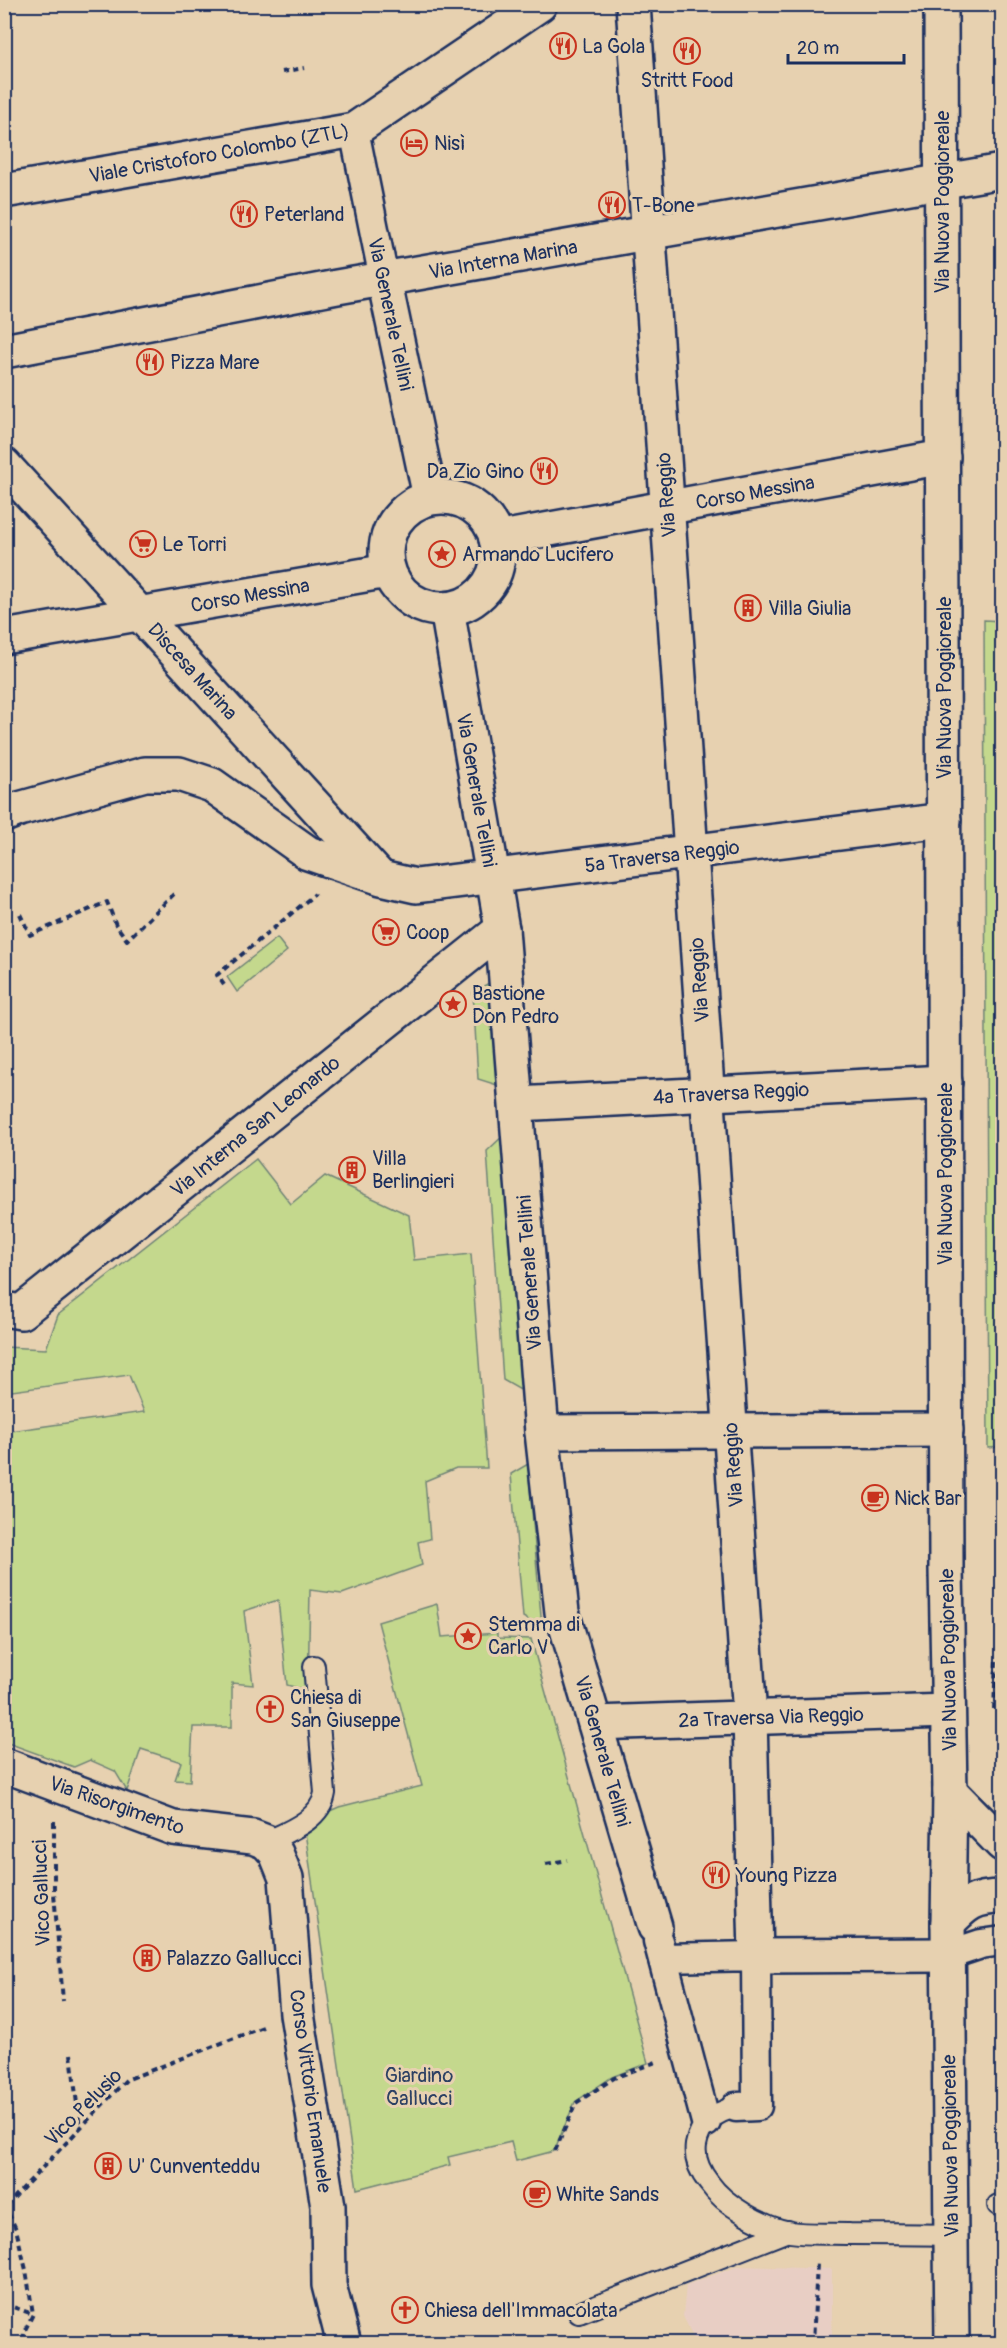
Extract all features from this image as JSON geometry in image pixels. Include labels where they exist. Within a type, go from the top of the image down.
[{"type":"street","name":"Viale Cristoforo Colombo (ZTL)","points":[[4,191],[354,130],[540,4]]},
{"type":"street","name":"Via Reggio","points":[[633,4],[750,1717],[756,1956]]},
{"type":"street","name":"Via Nuova Poggioreale","points":[[942,4],[947,1712],[950,1791],[948,1939],[952,2343]]},
{"type":"street","name":"Via Generale Tellini","points":[[354,130],[430,497]]},
{"type":"street","name":"Via Interna Marina","points":[[4,351],[384,279],[1002,171]]},
{"type":"street","name":"Corso Messina","points":[[496,539],[943,457]]},
{"type":"street","name":"Discesa Marina","points":[[4,465],[381,878]]},
{"type":"street","points":[[442,496],[462,500],[479,511],[492,527],[496,539],[498,551],[492,579],[477,598],[459,607],[434,609],[412,601],[393,582],[388,571],[386,543],[392,526],[407,508],[430,497],[442,496]]},
{"type":"street","name":"Corso Messina","points":[[4,637],[388,571]]},
{"type":"street","name":"Via Generale Tellini","points":[[447,609],[502,929],[542,1432],[562,1612],[659,1943]]},
{"type":"street","name":"5a Traversa Reggio","points":[[4,815],[145,774],[179,774],[212,785],[308,853],[381,878],[416,886],[944,820]]},
{"type":"street","name":"Via Interna San Leonardo","points":[[4,1309],[21,1312],[502,929]]},
{"type":"street","name":"4a Traversa Reggio","points":[[517,1104],[945,1082]]},
{"type":"street","points":[[542,1432],[946,1430]]},
{"type":"street","name":"2a Traversa Via Reggio","points":[[595,1723],[947,1712]]},
{"type":"street","name":"Via Risorgimento","points":[[4,1765],[172,1828],[252,1837],[266,1842]]},
{"type":"street","points":[[950,1791],[1002,1844]]},
{"type":"street","name":"Corso Vittorio Emanuele","points":[[266,1842],[276,1854],[286,1878],[297,2014],[328,2206],[329,2285],[344,2343]]},
{"type":"street","points":[[948,1939],[968,1903],[1002,1897]]},
{"type":"street","points":[[706,2122],[659,1943],[756,1956],[948,1939],[981,1944],[1002,1941]]},
{"type":"street","points":[[736,2107],[757,2106],[756,1956]]},
{"type":"lane","points":[[266,1842],[301,1825],[324,1802],[314,1666]]},
{"type":"lane","points":[[736,2107],[716,2114],[706,2122],[695,2149],[702,2173],[711,2186],[724,2200],[742,2213],[788,2231],[951,2235]]},
{"type":"lane","points":[[579,2313],[788,2231]]},
{"type":"path","points":[[282,72],[303,69]]},
{"type":"path","points":[[20,914],[30,935],[107,902],[116,925],[127,940],[177,891]]},
{"type":"path","points":[[224,985],[217,975],[310,898]]},
{"type":"path","points":[[994,1709],[996,1661],[1002,1661]]},
{"type":"path","name":"Vico Gallucci","points":[[57,1785],[54,1818],[54,1893],[63,2001]]},
{"type":"path","points":[[546,1864],[567,1860]]},
{"type":"path","name":"Vico Pelusio","points":[[5,2205],[126,2080],[297,2014]]},
{"type":"path","points":[[71,2054],[80,2129]]},
{"type":"path","points":[[555,2151],[576,2103],[614,2078],[648,2065]]},
{"type":"path","points":[[5,2205],[15,2229],[23,2260],[33,2314],[24,2332],[24,2343]]},
{"type":"path","points":[[998,2343],[1000,2205]]},
{"type":"path","points":[[813,2343],[818,2268],[817,2233]]},
{"type":"path","points":[[4,2304],[33,2314]]},
{"type":"shaded area","points":[[739,2266],[832,2269],[832,2343],[696,2343],[683,2316],[686,2285]]},
{"type":"green space","points":[[984,620],[1002,621],[1002,1447],[988,1448]]},
{"type":"green space","points":[[277,938],[287,951],[237,992],[227,977]]},
{"type":"green space","points":[[489,983],[497,1085],[478,1079],[473,992]]},
{"type":"green space","points":[[504,1135],[522,1391],[503,1380],[487,1151]]},
{"type":"green space","points":[[256,1159],[291,1204],[325,1176],[409,1215],[414,1260],[471,1254],[487,1468],[456,1468],[425,1481],[430,1539],[418,1542],[422,1565],[342,1594],[310,1590],[308,1691],[287,1685],[278,1600],[244,1611],[253,1685],[232,1683],[232,1727],[193,1727],[190,1781],[175,1780],[181,1762],[141,1749],[127,1791],[115,1771],[90,1760],[74,1767],[5,1742],[4,1432],[144,1412],[129,1375],[5,1392],[4,1347],[46,1349],[58,1315]]},
{"type":"green space","points":[[528,1464],[542,1628],[523,1617],[511,1474]]},
{"type":"green space","name":"Giardino Gallucci","points":[[437,1604],[442,1637],[497,1633],[497,1638],[531,1639],[648,2063],[612,2077],[575,2102],[554,2151],[516,2161],[511,2142],[448,2157],[450,2165],[357,2189],[305,1832],[323,1814],[339,1807],[422,1786],[378,1622]]},
{"type":"place","name":"La Gola","points":[[563,46]]},
{"type":"place","name":"Stritt Food","points":[[687,51]]},
{"type":"place","name":"Nisì","points":[[414,143]]},
{"type":"place","name":"T-Bone","points":[[612,205]]},
{"type":"place","name":"Peterland","points":[[244,214]]},
{"type":"place","name":"Pizza Mare","points":[[150,362]]},
{"type":"place","name":"Da Zio Gino","points":[[544,471]]},
{"type":"place","name":"Le Torri","points":[[143,544]]},
{"type":"place","name":"Armando Lucifero","points":[[442,554]]},
{"type":"place","name":"Villa Giulia","points":[[748,608]]},
{"type":"place","name":"Coop","points":[[386,932]]},
{"type":"place","name":"Bastione Don Pedro","points":[[453,1004]]},
{"type":"place","name":"Villa Berlingieri","points":[[352,1170]]},
{"type":"place","name":"Nick Bar","points":[[875,1498]]},
{"type":"place","name":"Stemma di Carlo V","points":[[468,1636]]},
{"type":"place","name":"Chiesa di San Giuseppe","points":[[270,1709]]},
{"type":"place","name":"Young Pizza","points":[[716,1875]]},
{"type":"place","name":"Palazzo Gallucci","points":[[147,1958]]},
{"type":"place","name":"U' Cunventeddu","points":[[108,2166]]},
{"type":"place","name":"White Sands","points":[[537,2194]]},
{"type":"place","name":"Chiesa dell'Immacolata","points":[[405,2310]]}]
